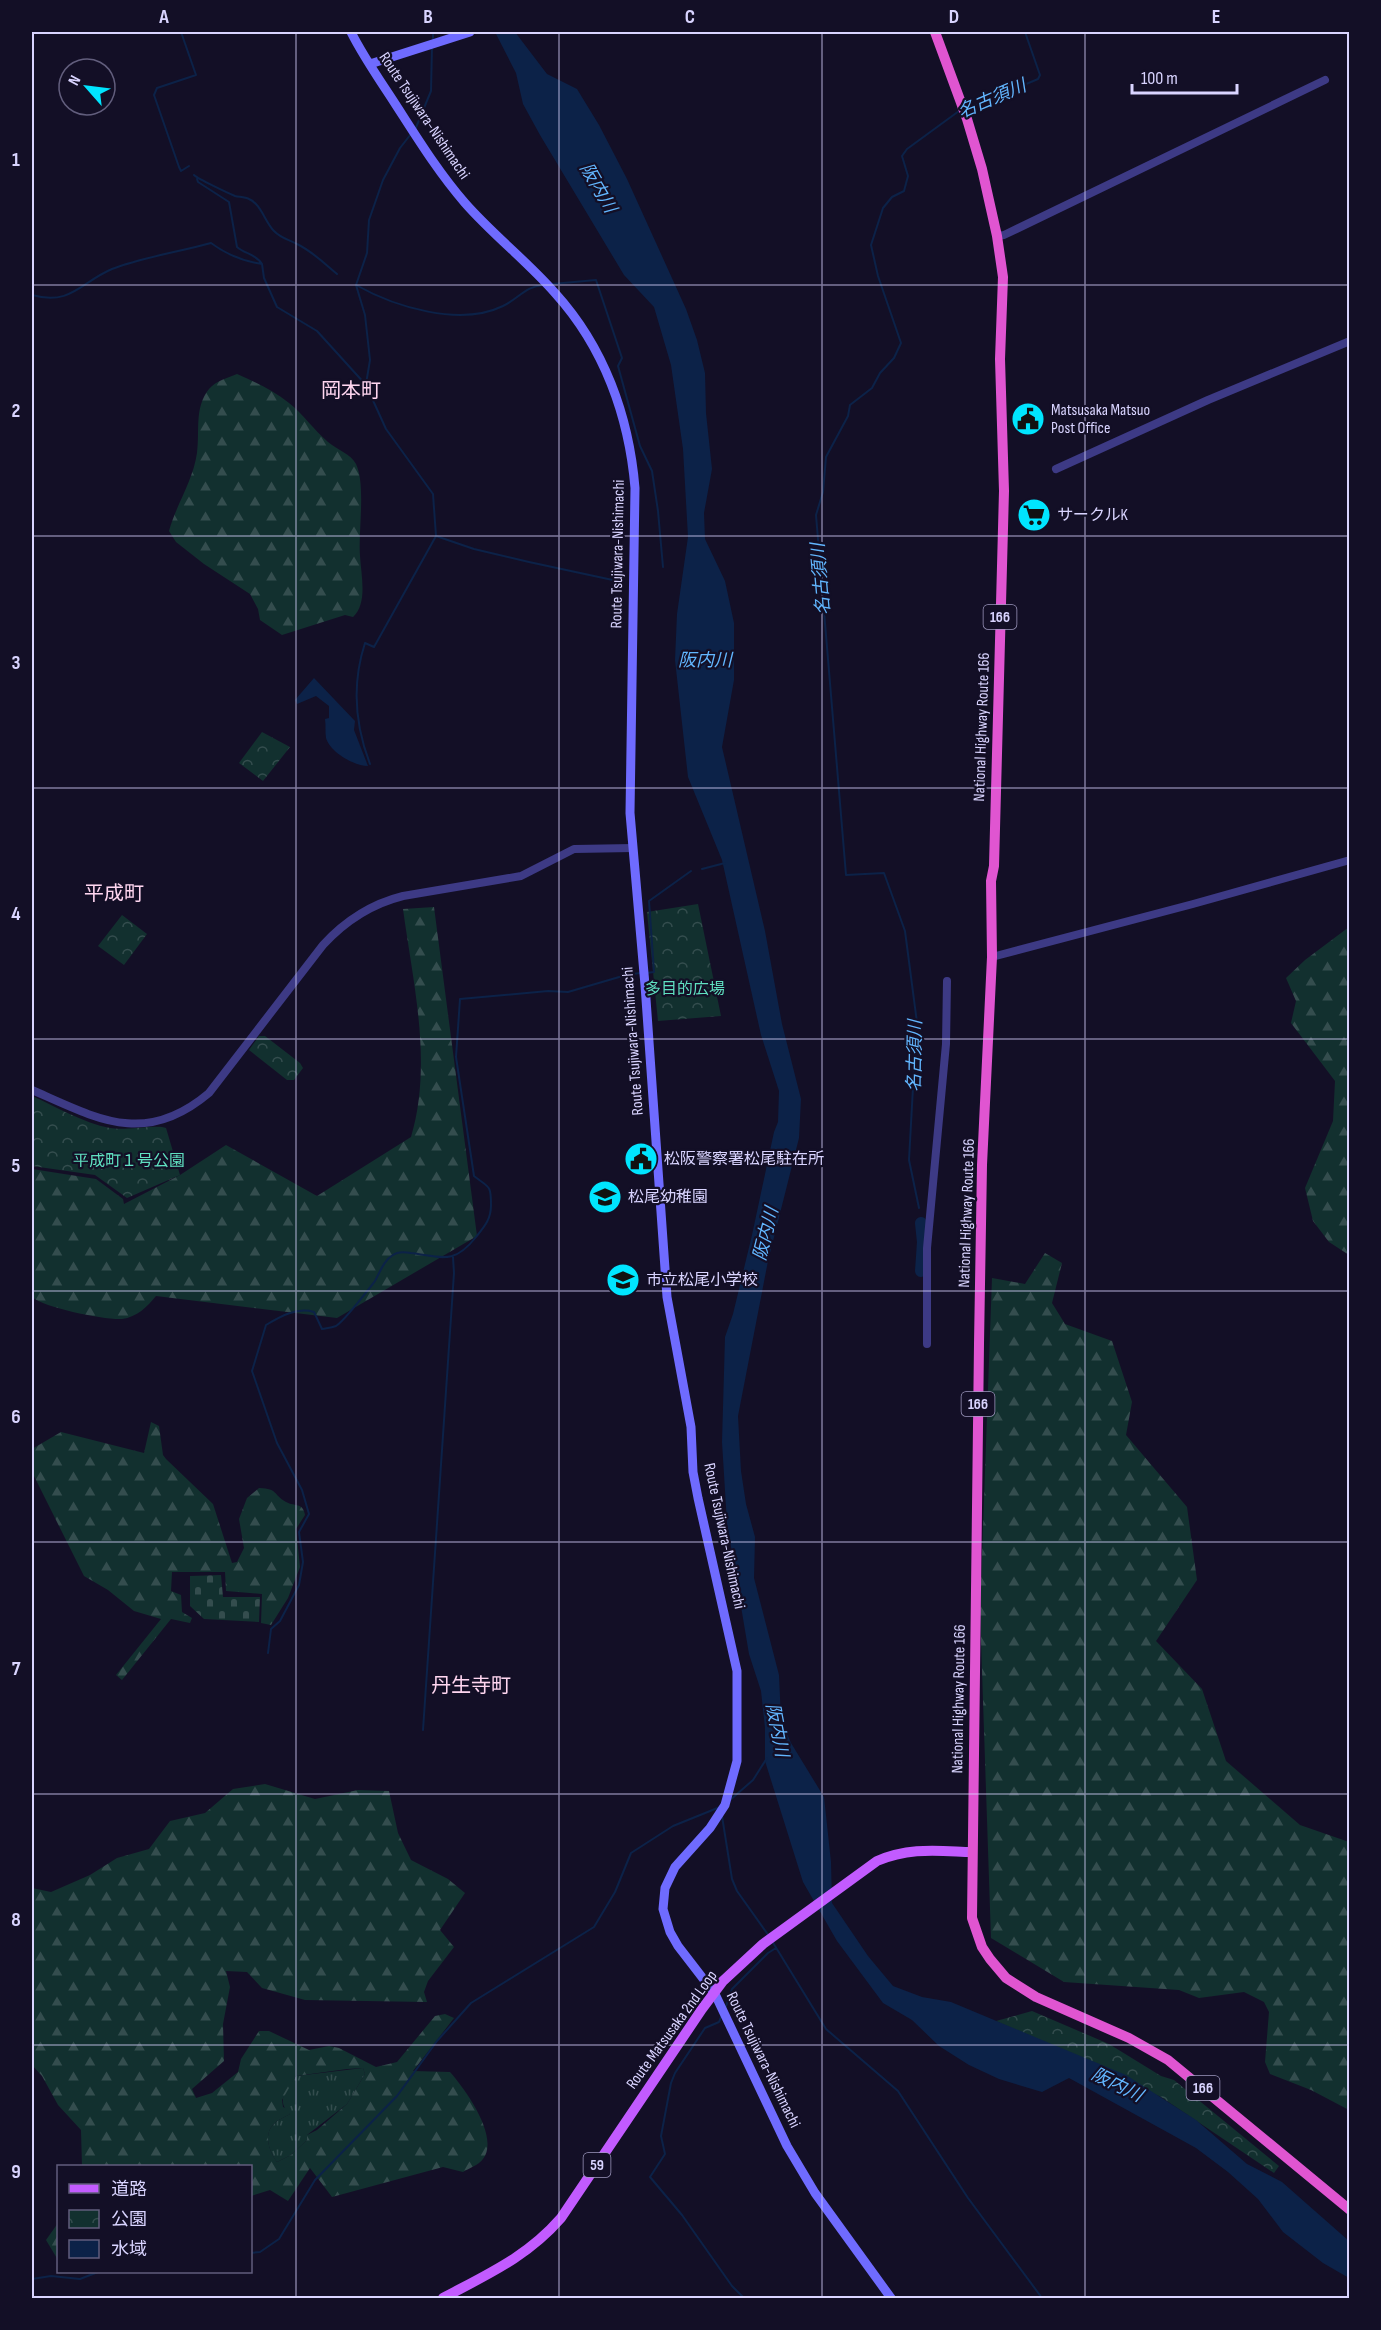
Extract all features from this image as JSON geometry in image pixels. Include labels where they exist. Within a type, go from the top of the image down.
[{"type":"highway","name":"National Highway Route 166","points":[[935,32],[967,119],[982,169],[997,236],[1003,277],[1000,359],[1007,489],[994,866],[991,880],[992,957],[982,1174],[972,1918],[976,1934],[990,1959],[1006,1978],[1036,1996],[1129,2038],[1168,2060],[1350,2210]]},
{"type":"main road","name":"Route Tsujiwara-Nishimachi","points":[[351,32],[417,137],[466,204],[551,288],[576,319],[605,367],[622,417],[632,459],[635,488],[630,813],[667,1297],[687,1399],[698,1498],[737,1671],[737,1750],[733,1780],[725,1805],[710,1828],[675,1867],[665,1887],[663,1909],[670,1932],[678,1946],[715,1994],[787,2146],[815,2193],[891,2298]]},
{"type":"main road","points":[[370,64],[470,32]]},
{"type":"main road","name":"Route Matsusaka 2nd Loop","points":[[443,2298],[511,2262],[546,2235],[561,2218],[723,1981],[763,1944],[867,1868],[897,1853],[921,1850],[972,1852]]},
{"type":"street","points":[[997,236],[1004,235],[1325,80]]},
{"type":"street","points":[[1056,469],[1208,400],[1350,341]]},
{"type":"street","points":[[32,1090],[92,1117],[110,1122],[141,1123],[173,1116],[192,1106],[209,1092],[323,945],[342,926],[361,913],[388,900],[403,896],[521,876],[574,849],[633,848]]},
{"type":"street","points":[[992,957],[1350,860]]},
{"type":"street","points":[[927,1344],[927,1248],[946,1044],[947,981]]},
{"type":"green space","points":[[237,374],[283,398],[328,442],[347,454],[356,464],[361,484],[362,597],[358,611],[353,617],[345,615],[282,635],[260,620],[258,609],[250,594],[204,564],[176,542],[169,531],[195,463],[199,412],[204,396],[215,384]]},
{"type":"green space","points":[[262,732],[290,747],[263,781],[239,763]]},
{"type":"green space","name":"多目的広場","points":[[698,904],[721,1016],[658,1021],[647,912]]},
{"type":"green space","points":[[434,907],[477,1236],[337,1318],[156,1296],[137,1314],[127,1318],[113,1319],[61,1309],[32,1297],[32,1169],[96,1179],[123,1199],[124,1204],[180,1175],[226,1145],[317,1196],[411,1137],[417,1109],[421,1052],[416,994],[403,909]]},
{"type":"green space","points":[[122,915],[147,934],[124,965],[98,946]]},
{"type":"green space","points":[[1349,927],[1349,1255],[1329,1242],[1313,1221],[1305,1188],[1333,1121],[1335,1081],[1291,1023],[1296,1001],[1286,978],[1305,960]]},
{"type":"green space","points":[[259,1036],[265,1036],[300,1063],[303,1068],[294,1080],[287,1080],[249,1050]]},
{"type":"green space","name":"平成町１号公園","points":[[32,1096],[100,1126],[116,1129],[166,1128],[180,1175],[127,1198],[95,1175],[32,1166]]},
{"type":"green space","points":[[1045,1253],[1062,1263],[1052,1303],[1065,1324],[1112,1341],[1132,1402],[1126,1435],[1187,1507],[1197,1580],[1156,1641],[1202,1689],[1226,1761],[1300,1825],[1349,1842],[1349,2110],[1311,2090],[1270,2074],[1265,2062],[1269,2012],[1264,2002],[1244,1992],[1199,1998],[1179,1990],[1064,1982],[991,1938],[980,1611],[992,1278],[1025,1284]]},
{"type":"green space","points":[[151,1422],[159,1426],[163,1455],[166,1459],[213,1504],[232,1563],[237,1562],[244,1548],[239,1519],[247,1498],[259,1488],[273,1491],[286,1502],[300,1506],[304,1511],[305,1515],[296,1529],[300,1567],[288,1598],[271,1625],[261,1623],[262,1594],[226,1591],[225,1572],[172,1572],[171,1591],[181,1595],[182,1612],[192,1618],[190,1623],[171,1619],[122,1680],[116,1675],[161,1619],[134,1611],[108,1590],[84,1576],[32,1472],[32,1449],[61,1432],[144,1453]]},
{"type":"green space","points":[[221,1575],[223,1597],[260,1597],[259,1622],[204,1619],[190,1606],[190,1576]]},
{"type":"green space","points":[[265,1784],[315,1799],[358,1790],[389,1791],[398,1833],[411,1860],[448,1879],[465,1893],[440,1930],[454,1947],[428,1981],[424,1992],[427,2002],[305,2000],[262,1988],[247,1972],[226,1971],[230,1987],[223,2024],[224,2061],[192,2089],[196,2098],[212,2093],[238,2072],[241,2059],[259,2031],[269,2031],[309,2050],[329,2046],[339,2048],[376,2067],[397,2062],[435,2016],[445,2014],[454,2018],[413,2071],[450,2072],[472,2101],[484,2126],[487,2139],[487,2150],[483,2159],[476,2165],[463,2172],[443,2167],[332,2197],[310,2168],[288,2201],[270,2190],[252,2196],[252,2165],[82,2165],[81,2130],[58,2105],[42,2076],[32,2065],[32,1888],[51,1892],[90,1875],[117,1858],[149,1849],[170,1821],[205,1813],[233,1789]],"holes":[[[363,2068],[365,2074],[347,2104],[317,2130],[307,2135],[307,2140],[291,2155],[277,2162],[270,2149],[268,2134],[275,2123],[290,2114],[288,2109],[283,2107],[282,2100],[296,2076]]]},
{"type":"green space","points":[[1032,2011],[1109,2044],[1161,2076],[1174,2080],[1279,2166],[1274,2173],[1161,2097],[996,2021]]},
{"type":"green space","points":[[363,2068],[365,2074],[347,2104],[307,2135],[307,2140],[291,2155],[277,2162],[270,2149],[268,2134],[275,2123],[290,2114],[283,2100],[296,2076]]},
{"type":"green space","points":[[57,2224],[57,2258],[46,2240]]},
{"type":"water","name":"阪内川","points":[[495,32],[515,32],[547,74],[577,89],[627,179],[686,309],[705,373],[706,413],[712,469],[704,513],[705,539],[725,581],[734,623],[734,680],[722,747],[765,931],[782,1024],[801,1099],[799,1138],[768,1261],[738,1416],[741,1471],[746,1504],[755,1537],[754,1578],[779,1675],[781,1720],[791,1743],[824,1797],[831,1862],[832,1903],[868,1956],[893,1986],[922,1997],[951,2002],[1126,2075],[1196,2120],[1247,2164],[1282,2182],[1349,2241],[1349,2278],[1323,2263],[1283,2232],[1258,2199],[1196,2148],[1069,2078],[1042,2092],[999,2079],[969,2065],[939,2046],[912,2020],[883,2003],[837,1941],[803,1882],[765,1761],[765,1728],[761,1691],[749,1654],[727,1523],[722,1442],[725,1337],[733,1314],[778,1122],[779,1091],[761,1035],[722,860],[688,777],[675,660],[677,614],[688,537],[683,449],[671,365],[654,307],[624,275],[540,135],[523,104],[516,73]]},
{"type":"water","points":[[314,678],[355,721],[354,730],[368,766],[356,764],[343,757],[328,743],[325,719],[329,718],[329,706],[316,696],[297,704],[295,700]]},
{"type":"waterway","points":[[181,32],[196,75],[157,88],[154,95],[181,171],[189,166]]},
{"type":"waterway","points":[[433,32],[433,41]]},
{"type":"waterway","name":"名古須川","points":[[967,109],[1038,79],[1040,75],[1025,32]]},
{"type":"waterway","points":[[415,130],[431,91],[432,46]]},
{"type":"waterway","name":"名古須川","points":[[919,1208],[909,1160],[914,1069],[919,1056],[919,1038],[905,931],[884,873],[846,875],[816,515],[823,492],[826,457],[848,416],[850,405],[872,388],[880,373],[894,358],[901,343],[878,276],[871,245],[883,208],[892,197],[904,191],[908,176],[902,156],[907,149],[959,111]]},
{"type":"waterway","points":[[366,384],[370,360],[365,315],[356,285],[367,253],[369,220],[383,180],[400,148],[411,134]]},
{"type":"waterway","points":[[194,175],[235,196],[253,201],[277,234],[308,250],[337,274]]},
{"type":"waterway","points":[[197,179],[198,182],[229,202],[237,247],[257,258],[262,264]]},
{"type":"waterway","points":[[32,295],[45,298],[66,295],[112,269],[211,243],[235,257],[262,264],[264,278],[277,307],[317,331],[366,385],[386,429],[433,494],[436,536],[374,647],[365,643],[358,673],[357,704],[361,734],[370,764]]},
{"type":"waterway","points":[[552,284],[596,280],[622,358],[618,366],[640,446],[652,471],[663,567]]},
{"type":"waterway","points":[[356,285],[389,301],[408,307],[428,312],[467,315],[503,306],[527,290],[543,285]]},
{"type":"waterway","points":[[436,536],[474,549],[622,582]]},
{"type":"waterway","points":[[702,869],[725,863]]},
{"type":"waterway","points":[[646,973],[654,972],[649,901],[691,871]]},
{"type":"waterway","points":[[268,1653],[271,1629],[280,1621],[299,1585],[303,1562],[299,1532],[309,1514],[302,1490],[277,1443],[252,1371],[266,1325],[283,1316],[308,1311],[314,1312],[322,1329],[336,1326],[362,1298],[390,1257],[404,1252],[439,1257],[454,1255],[468,1246],[487,1222],[491,1210],[490,1193],[488,1187],[474,1176],[456,1057],[460,999],[548,991],[568,992],[640,973]]},
{"type":"waterway","name":"名古須川","points":[[921,1223],[923,1242],[921,1271]]},
{"type":"waterway","points":[[423,1730],[454,1273],[453,1257]]},
{"type":"waterway","points":[[729,1801],[753,1780],[767,1758]]},
{"type":"waterway","points":[[252,2253],[260,2252],[279,2239],[315,2180],[397,2096],[437,2041],[471,2003],[594,1927],[615,1892],[631,1853],[673,1826],[720,1807]]},
{"type":"waterway","points":[[722,1816],[732,1879],[737,1891],[769,1936]]},
{"type":"waterway","points":[[772,1941],[826,2029],[898,2091],[968,2198],[1042,2298]]},
{"type":"waterway","points":[[725,2009],[732,1989],[776,1948]]},
{"type":"waterway","points":[[721,2017],[719,2022],[705,2028],[675,2073],[661,2136],[665,2154],[650,2177],[682,2215],[732,2286],[744,2298]]},
{"type":"waterway","points":[[32,2279],[51,2276],[80,2279],[95,2273]]},
{"type":"place","name":"Matsusaka Matsuo Post Office","points":[[1028,419]]},
{"type":"place","name":"サークルK","points":[[1034,515]]},
{"type":"place","name":"松阪警察署松尾駐在所","points":[[641,1159]]},
{"type":"place","name":"松尾幼稚園","points":[[605,1197]]},
{"type":"place","name":"市立松尾小学校","points":[[623,1280]]},
{"type":"district","name":"岡本町","points":[[351,391]]},
{"type":"district","name":"平成町","points":[[114,894]]},
{"type":"district","name":"丹生寺町","points":[[471,1686]]}]
